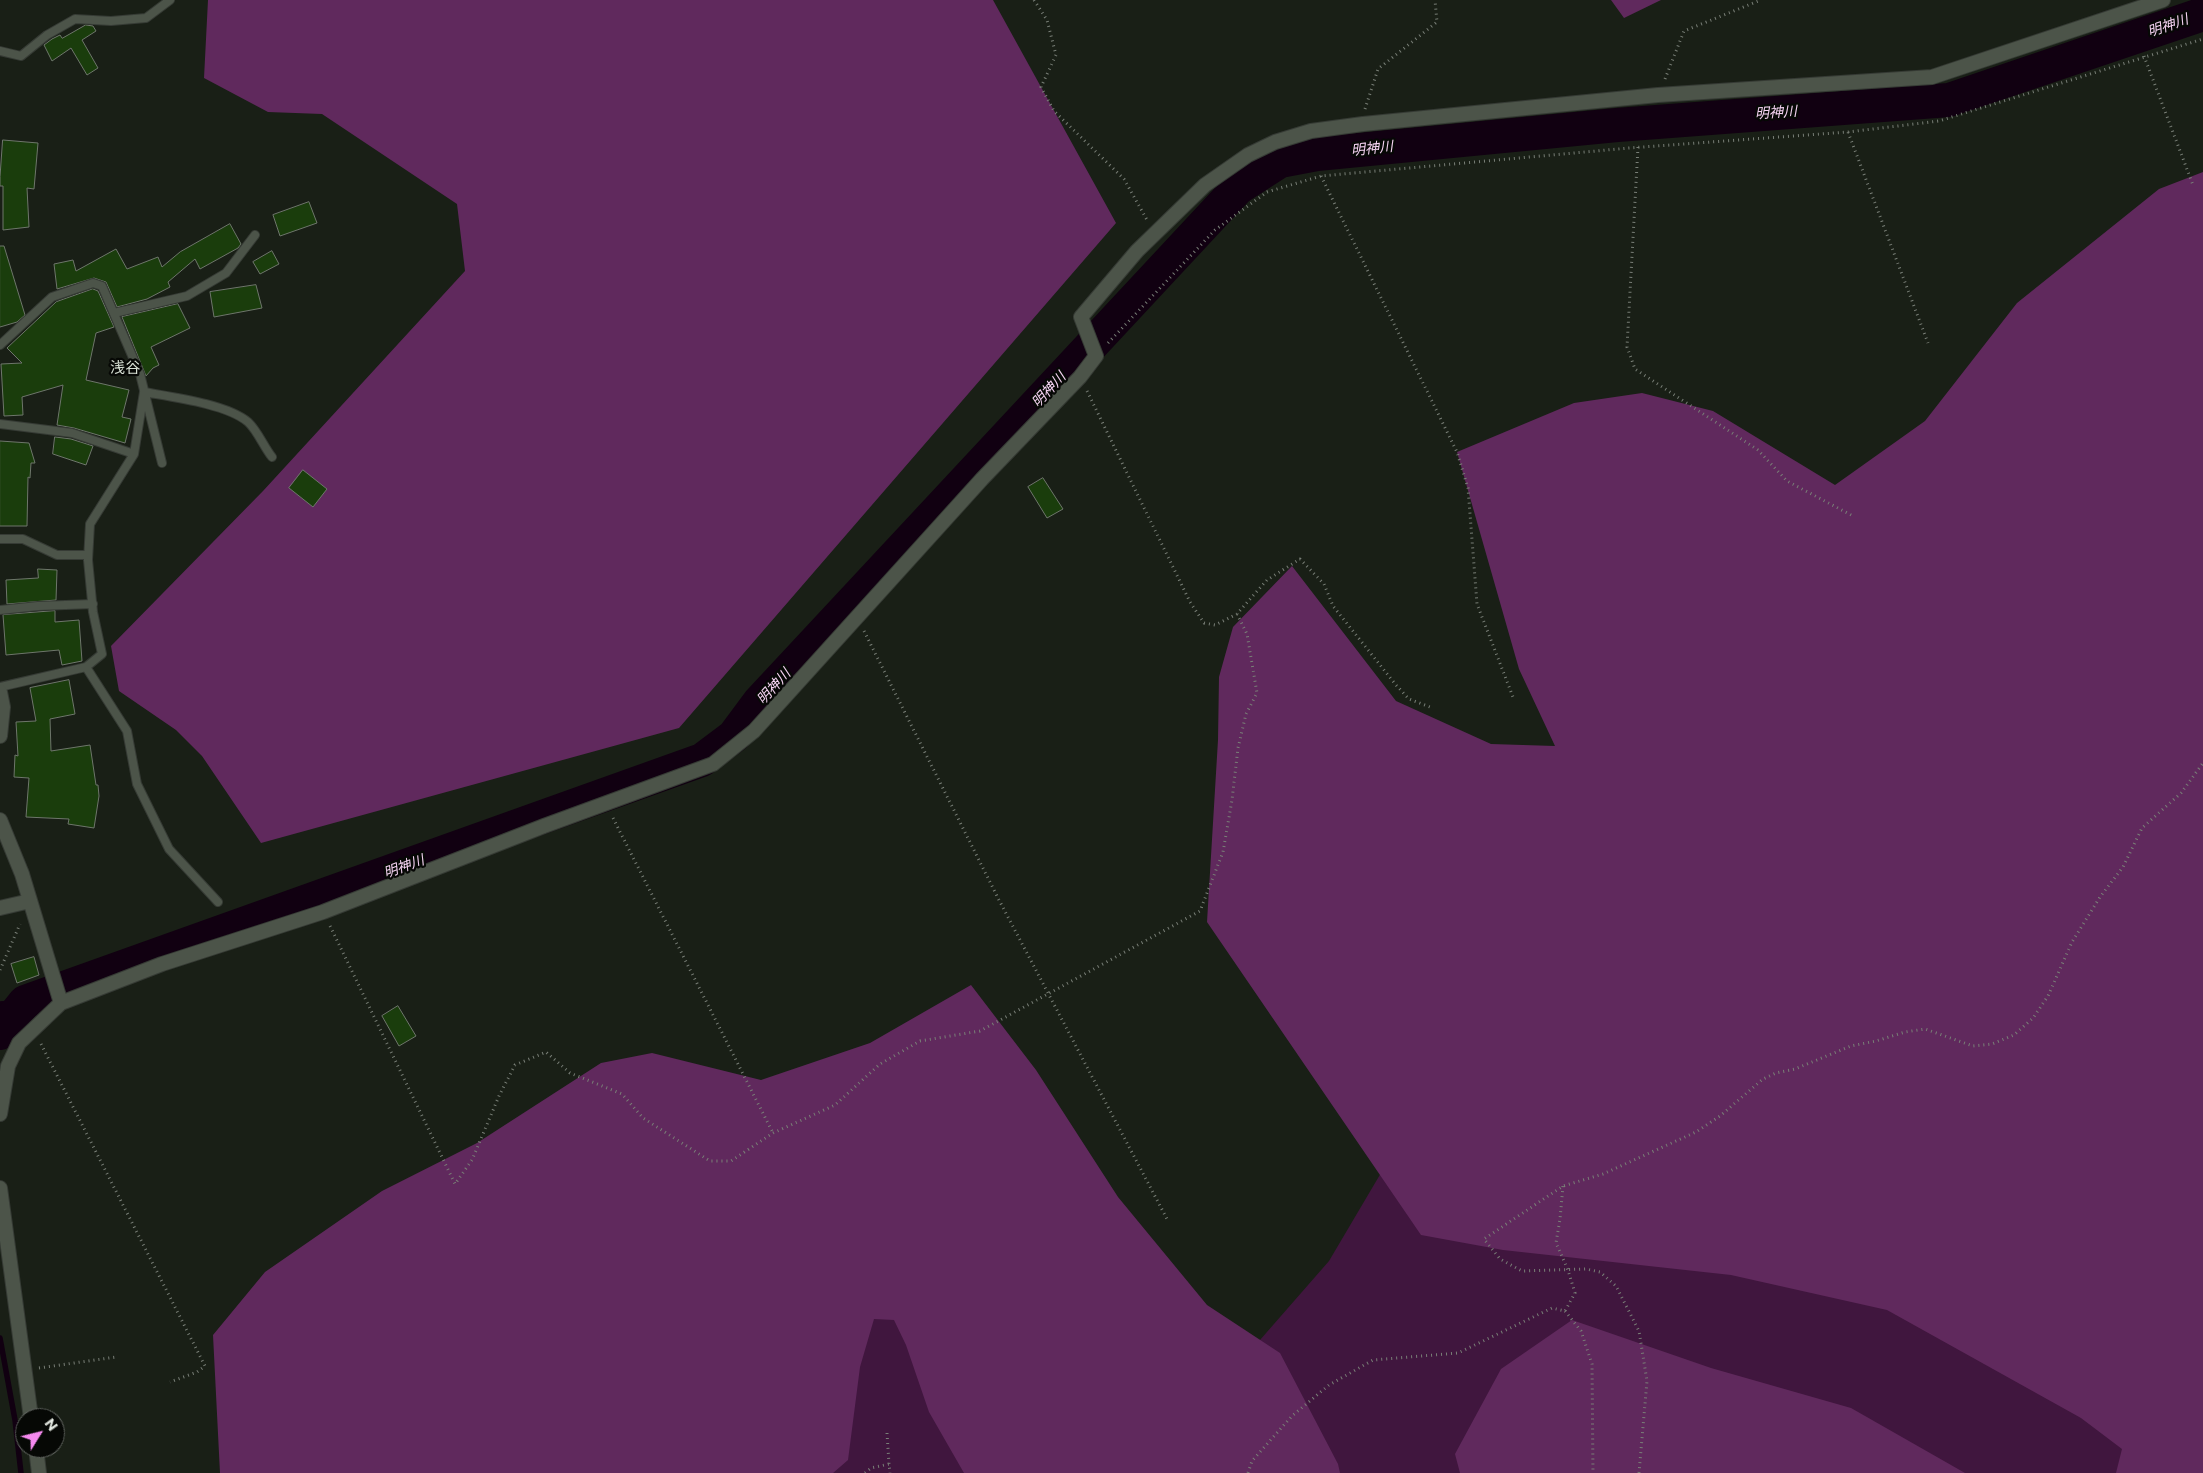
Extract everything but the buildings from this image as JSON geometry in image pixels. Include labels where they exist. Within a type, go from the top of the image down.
[{"type":"street","points":[[0,1114],[8,1066],[20,1043],[61,1002],[162,964],[323,912],[713,764],[754,731],[982,479],[1080,377],[1096,356],[1081,317],[1137,251],[1155,233],[1205,185],[1248,155],[1275,142],[1311,132],[1360,124],[1658,95],[1932,76],[2163,0]]},
{"type":"street","points":[[0,692],[3,707],[0,736]]},
{"type":"street","points":[[0,820],[22,874],[61,1002]]},
{"type":"street","points":[[0,908],[30,901]]},
{"type":"street","points":[[0,1188],[30,1408]]},
{"type":"street","points":[[37,1458],[39,1473]]},
{"type":"lane","points":[[0,51],[21,56],[47,35],[75,19],[111,21],[146,18],[170,0]]},
{"type":"lane","points":[[114,313],[186,296],[226,273],[255,236]]},
{"type":"lane","points":[[0,345],[52,297],[93,283],[102,286],[140,374],[162,463]]},
{"type":"lane","points":[[0,687],[86,667],[102,654],[93,604],[88,555],[90,524],[134,454],[144,392]]},
{"type":"lane","points":[[144,392],[188,400],[225,410],[248,422],[272,457]]},
{"type":"lane","points":[[0,424],[72,433],[134,454]]},
{"type":"lane","points":[[0,539],[23,539],[57,555],[88,555]]},
{"type":"lane","points":[[0,610],[38,606],[93,604]]},
{"type":"lane","points":[[86,667],[126,731],[137,784],[169,849],[218,902]]},
{"type":"path","points":[[1034,0],[1047,20],[1056,56],[1041,87],[1054,111],[1124,179],[1155,233]]},
{"type":"path","points":[[1360,124],[1378,69],[1437,22],[1435,0]]},
{"type":"path","points":[[1658,95],[1684,32],[1761,0]]},
{"type":"path","points":[[1096,356],[1215,230],[1267,192],[1321,176],[1638,147],[1848,132],[1939,121],[2203,39]]},
{"type":"path","points":[[2144,56],[2193,185]]},
{"type":"path","points":[[1848,132],[1928,343]]},
{"type":"path","points":[[1638,147],[1626,347],[1635,369],[1758,450],[1787,481],[1853,516]]},
{"type":"path","points":[[1321,176],[1457,452],[1468,488],[1477,604],[1513,698]]},
{"type":"path","points":[[1080,377],[1190,602],[1204,622],[1215,625],[1237,614],[1267,580],[1300,559],[1324,584],[1333,606],[1396,685],[1409,699],[1430,706]]},
{"type":"path","points":[[323,912],[454,1184],[472,1160],[499,1096],[515,1065],[546,1052],[570,1073],[622,1094],[643,1118],[710,1161],[731,1161],[773,1132],[834,1105],[880,1064],[920,1041],[980,1031],[1200,911],[1223,852],[1238,748],[1246,714],[1257,693],[1247,634],[1237,614]]},
{"type":"path","points":[[857,617],[998,900],[1166,1219]]},
{"type":"path","points":[[1639,1473],[1647,1381],[1639,1331],[1616,1286],[1600,1272],[1586,1270],[1522,1270],[1500,1259],[1484,1240],[1563,1186],[1603,1174],[1658,1148],[1680,1140],[1720,1116],[1764,1079],[1795,1069],[1844,1048],[1905,1032],[1925,1030],[1973,1046],[1992,1044],[2014,1035],[2033,1018],[2048,996],[2072,942],[2100,897],[2123,867],[2142,828],[2181,793],[2203,763]]},
{"type":"path","points":[[606,804],[773,1132]]},
{"type":"path","points":[[0,970],[30,901]]},
{"type":"path","points":[[34,1030],[205,1366],[197,1372],[170,1382]]},
{"type":"path","points":[[1563,1186],[1556,1243],[1568,1270],[1574,1293],[1565,1311]]},
{"type":"path","points":[[1248,1473],[1252,1461],[1292,1416],[1329,1385],[1373,1360],[1458,1352],[1552,1308],[1565,1311],[1581,1331],[1592,1364],[1593,1473]]},
{"type":"path","points":[[24,1370],[116,1357]]},
{"type":"path","points":[[887,1433],[890,1473]]},
{"type":"path","points":[[865,1473],[871,1468],[889,1464]]},
{"type":"shaded area","points":[[208,0],[993,0],[1116,223],[679,728],[261,843],[202,756],[176,730],[119,691],[111,646],[263,491],[465,271],[457,204],[322,114],[268,112],[204,78]]},
{"type":"shaded area","points":[[1611,0],[1661,0],[1624,18]]},
{"type":"shaded area","points":[[2203,172],[2203,1473],[2116,1473],[2122,1449],[2081,1418],[1887,1310],[1731,1275],[1503,1250],[1421,1235],[1207,922],[1218,740],[1219,677],[1233,627],[1292,566],[1396,701],[1491,744],[1555,746],[1519,669],[1457,452],[1574,403],[1642,393],[1713,411],[1835,485],[1925,421],[2017,303],[2159,189]]},
{"type":"shaded area","points":[[971,985],[1036,1070],[1118,1197],[1207,1305],[1280,1353],[1338,1464],[1340,1473],[964,1473],[929,1412],[906,1345],[894,1320],[874,1319],[860,1367],[848,1460],[833,1473],[220,1473],[213,1335],[265,1272],[382,1191],[477,1143],[601,1063],[652,1053],[761,1080],[870,1043]]},
{"type":"shaded area","points":[[1548,1013],[2203,1473],[499,1473],[851,1194],[1163,1451],[1329,1261],[1427,1095]]},
{"type":"shaded area","points":[[1572,1320],[1711,1368],[1851,1408],[1965,1473],[1460,1473],[1455,1454],[1501,1369]]},
{"type":"waterway","name":"明神川","points":[[0,1033],[25,1002],[702,760],[734,736],[760,701],[1238,188],[1280,161],[1317,154],[1617,125],[1949,100],[2203,14]]},
{"type":"waterway","points":[[0,1004],[25,1002]]},
{"type":"waterway","points":[[0,1338],[15,1420],[21,1473]]},
{"type":"district","name":"浅谷","points":[[125,369]]}]
